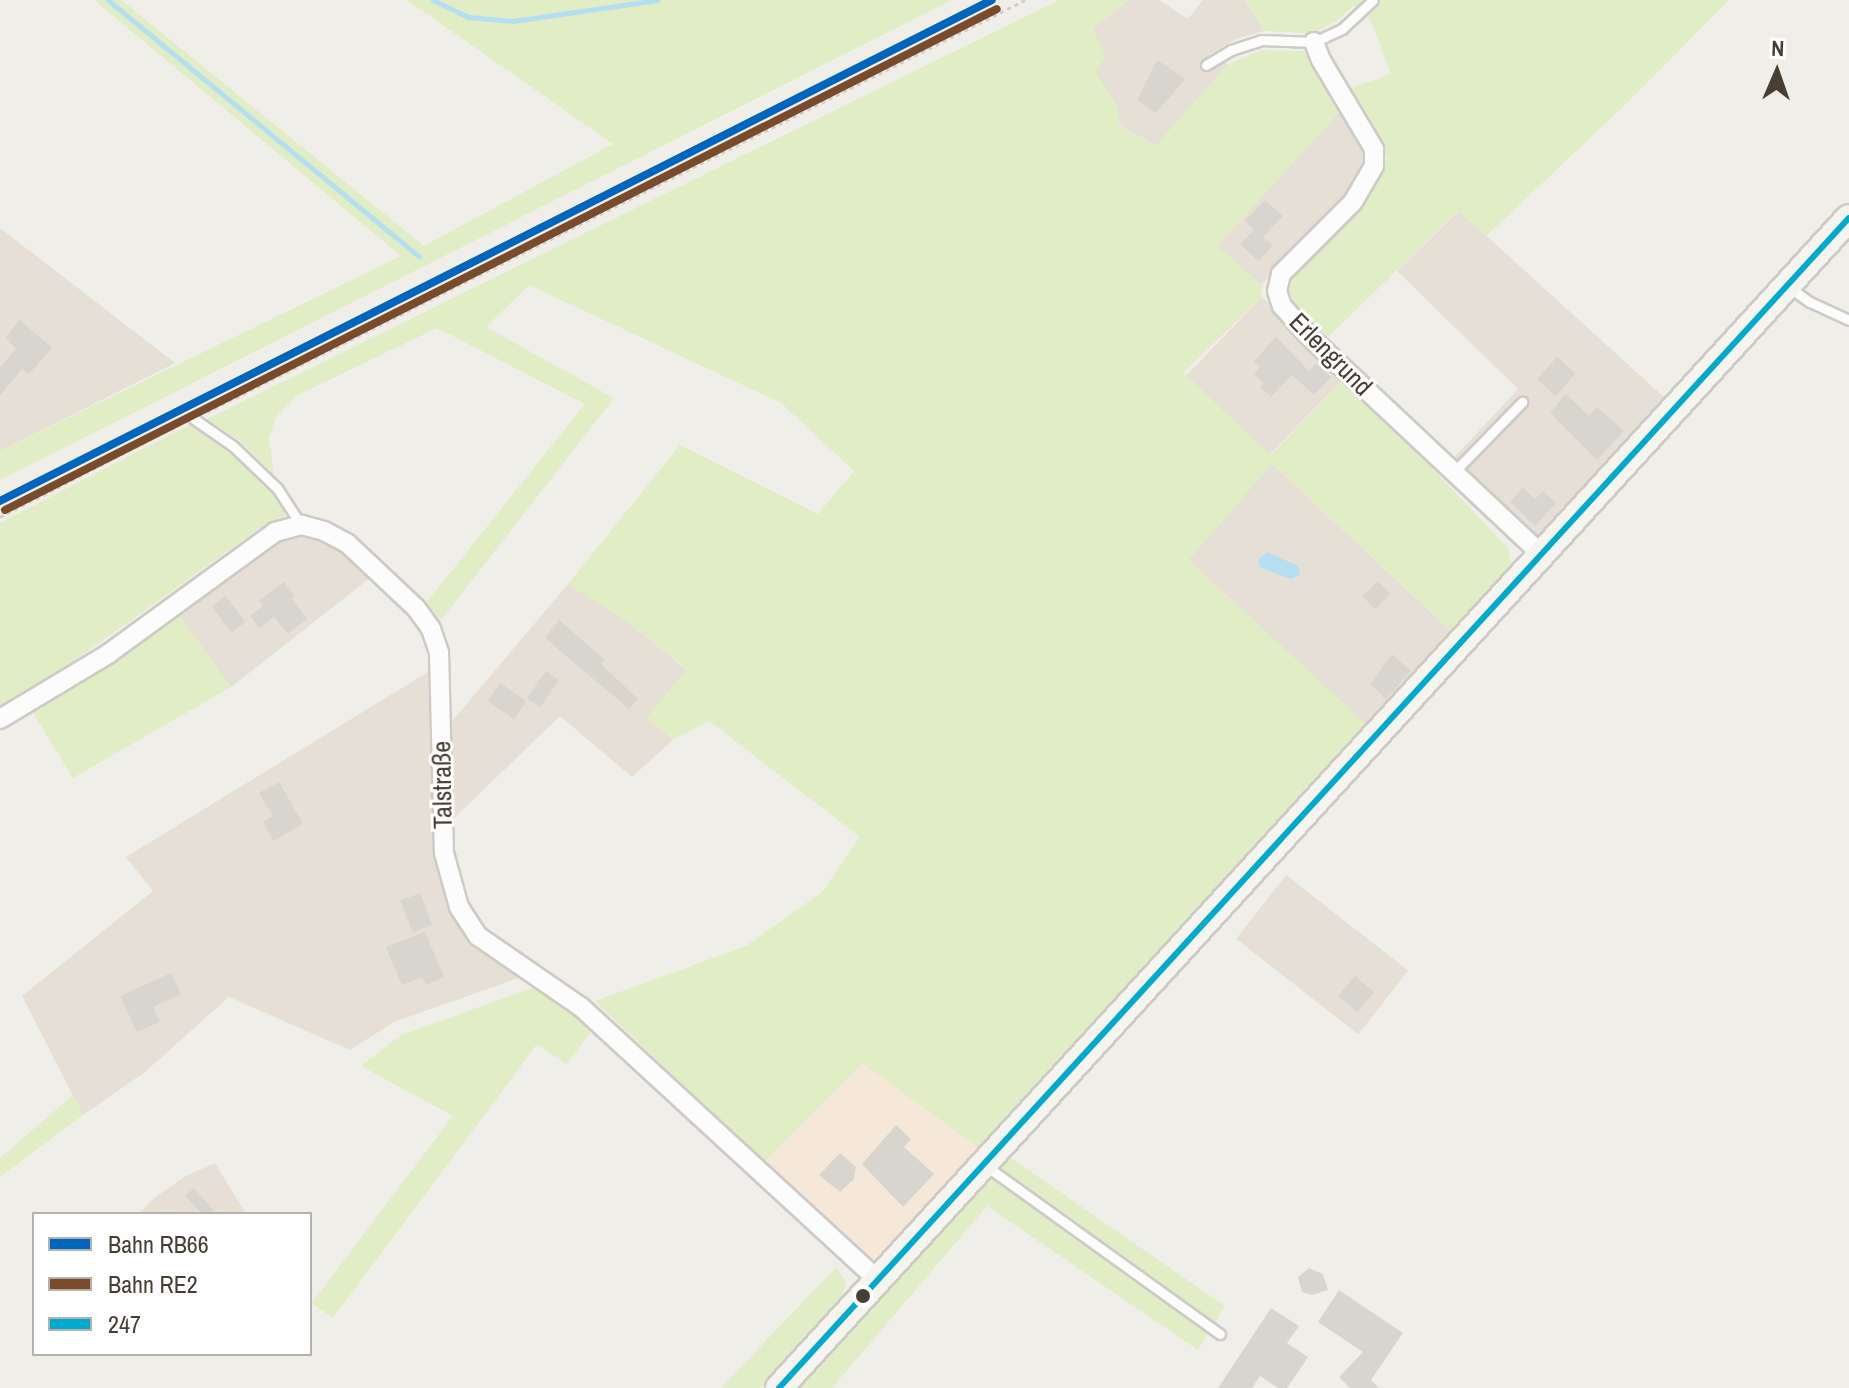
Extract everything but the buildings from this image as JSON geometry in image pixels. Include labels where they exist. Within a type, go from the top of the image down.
[{"type":"main road","points":[[779,1388],[1849,218]]},
{"type":"street","name":"Erlengrund","points":[[1314,42],[1321,60],[1374,149],[1374,166],[1353,202],[1281,274],[1277,291],[1282,306],[1310,337],[1541,554]]},
{"type":"street","points":[[0,719],[25,707],[108,654],[275,532],[302,525]]},
{"type":"street","name":"Talstraße","points":[[302,525],[324,531],[348,544],[416,608],[431,629],[439,652],[442,682],[444,853],[459,907],[478,936],[581,1007],[878,1280]]},
{"type":"lane","points":[[1206,65],[1231,50],[1261,40],[1314,42],[1342,29],[1373,0]]},
{"type":"lane","points":[[1787,286],[1810,302],[1849,320]]},
{"type":"lane","points":[[1454,472],[1522,402]]},
{"type":"lane","points":[[194,419],[233,446],[277,488],[302,525]]},
{"type":"lane","points":[[984,1165],[1220,1334]]},
{"type":"path","points":[[0,517],[173,426],[194,419],[1025,0]]},
{"type":"shaded area","points":[[1129,0],[1159,0],[1188,19],[1203,0],[1245,0],[1264,31],[1236,39],[1208,55],[1228,64],[1156,146],[1119,124],[1117,106],[1095,72],[1100,61],[1093,29]]},
{"type":"shaded area","points":[[1342,109],[1365,148],[1367,162],[1355,188],[1261,285],[1217,246]]},
{"type":"shaded area","points":[[1459,211],[1665,398],[1537,539],[1452,460],[1518,389],[1397,271]]},
{"type":"shaded area","points":[[0,228],[175,363],[0,451]]},
{"type":"shaded area","points":[[1262,297],[1345,377],[1269,455],[1186,375]]},
{"type":"shaded area","points":[[1272,464],[1453,632],[1366,725],[1185,557]]},
{"type":"shaded area","points":[[296,535],[313,537],[338,547],[370,578],[231,687],[179,615],[275,541]]},
{"type":"shaded area","points":[[568,584],[628,622],[687,670],[647,718],[673,740],[632,777],[560,716],[450,822],[449,725]]},
{"type":"shaded area","points":[[428,672],[434,832],[439,874],[452,910],[474,941],[521,977],[394,1022],[350,1050],[229,997],[145,1072],[83,1115],[22,996],[153,891],[126,857]]},
{"type":"shaded area","points":[[1286,875],[1408,970],[1358,1034],[1236,939]]},
{"type":"shaded area","points":[[863,1064],[983,1151],[875,1264],[764,1163]]},
{"type":"shaded area","points":[[215,1163],[245,1212],[141,1212],[154,1198],[186,1176]]},
{"type":"green space","points":[[94,0],[121,0],[424,246],[613,144],[407,0],[952,0],[0,480],[0,451],[401,256]]},
{"type":"green space","points":[[1059,0],[1129,0],[1093,29],[1106,57],[1095,72],[1117,106],[1119,124],[1155,146],[1228,64],[1262,50],[1304,51],[1342,109],[1218,246],[1261,285],[1262,297],[1183,373],[1271,455],[1345,377],[1508,548],[1512,567],[1453,632],[1272,464],[1189,560],[1367,725],[983,1151],[863,1064],[764,1163],[595,1001],[746,946],[822,892],[860,837],[709,721],[673,740],[646,718],[687,669],[628,622],[568,584],[680,445],[818,514],[854,471],[781,403],[529,285],[486,327],[614,398],[441,620],[426,603],[585,404],[437,328],[298,395],[276,417],[269,438],[274,475],[239,440],[207,419]]},
{"type":"green space","points":[[1245,0],[1729,0],[1624,106],[1486,236],[1458,211],[1328,337],[1294,304],[1288,290],[1295,272],[1388,159],[1369,117],[1348,89],[1391,74],[1371,21],[1353,6],[1335,22],[1313,33],[1264,31]]},
{"type":"green space","points":[[193,423],[228,447],[270,488],[286,510],[284,519],[258,529],[14,704],[0,709],[0,523]]},
{"type":"green space","points":[[179,615],[231,687],[73,778],[32,711]]},
{"type":"green space","points":[[538,986],[594,1028],[566,1064],[537,1044],[333,1318],[312,1303],[453,1116],[361,1066],[401,1035]]},
{"type":"green space","points":[[73,1095],[83,1115],[0,1177],[0,1158]]},
{"type":"green space","points":[[1005,1154],[1225,1306],[1198,1350],[987,1206],[832,1388],[793,1388]]},
{"type":"green space","points":[[836,1267],[846,1282],[841,1301],[760,1388],[721,1388]]},
{"type":"water","points":[[1267,552],[1298,566],[1300,575],[1291,579],[1261,568],[1258,560]]},
{"type":"waterway","points":[[108,0],[419,256]]},
{"type":"waterway","points":[[433,0],[468,17],[513,21],[657,0]]},
{"type":"rail line","name":"RB66","points":[[0,501],[992,0]]},
{"type":"rail line","name":"RE2","points":[[5,510],[997,9]]},
{"type":"transit line","name":"247","points":[[779,1388],[1849,218]]}]
